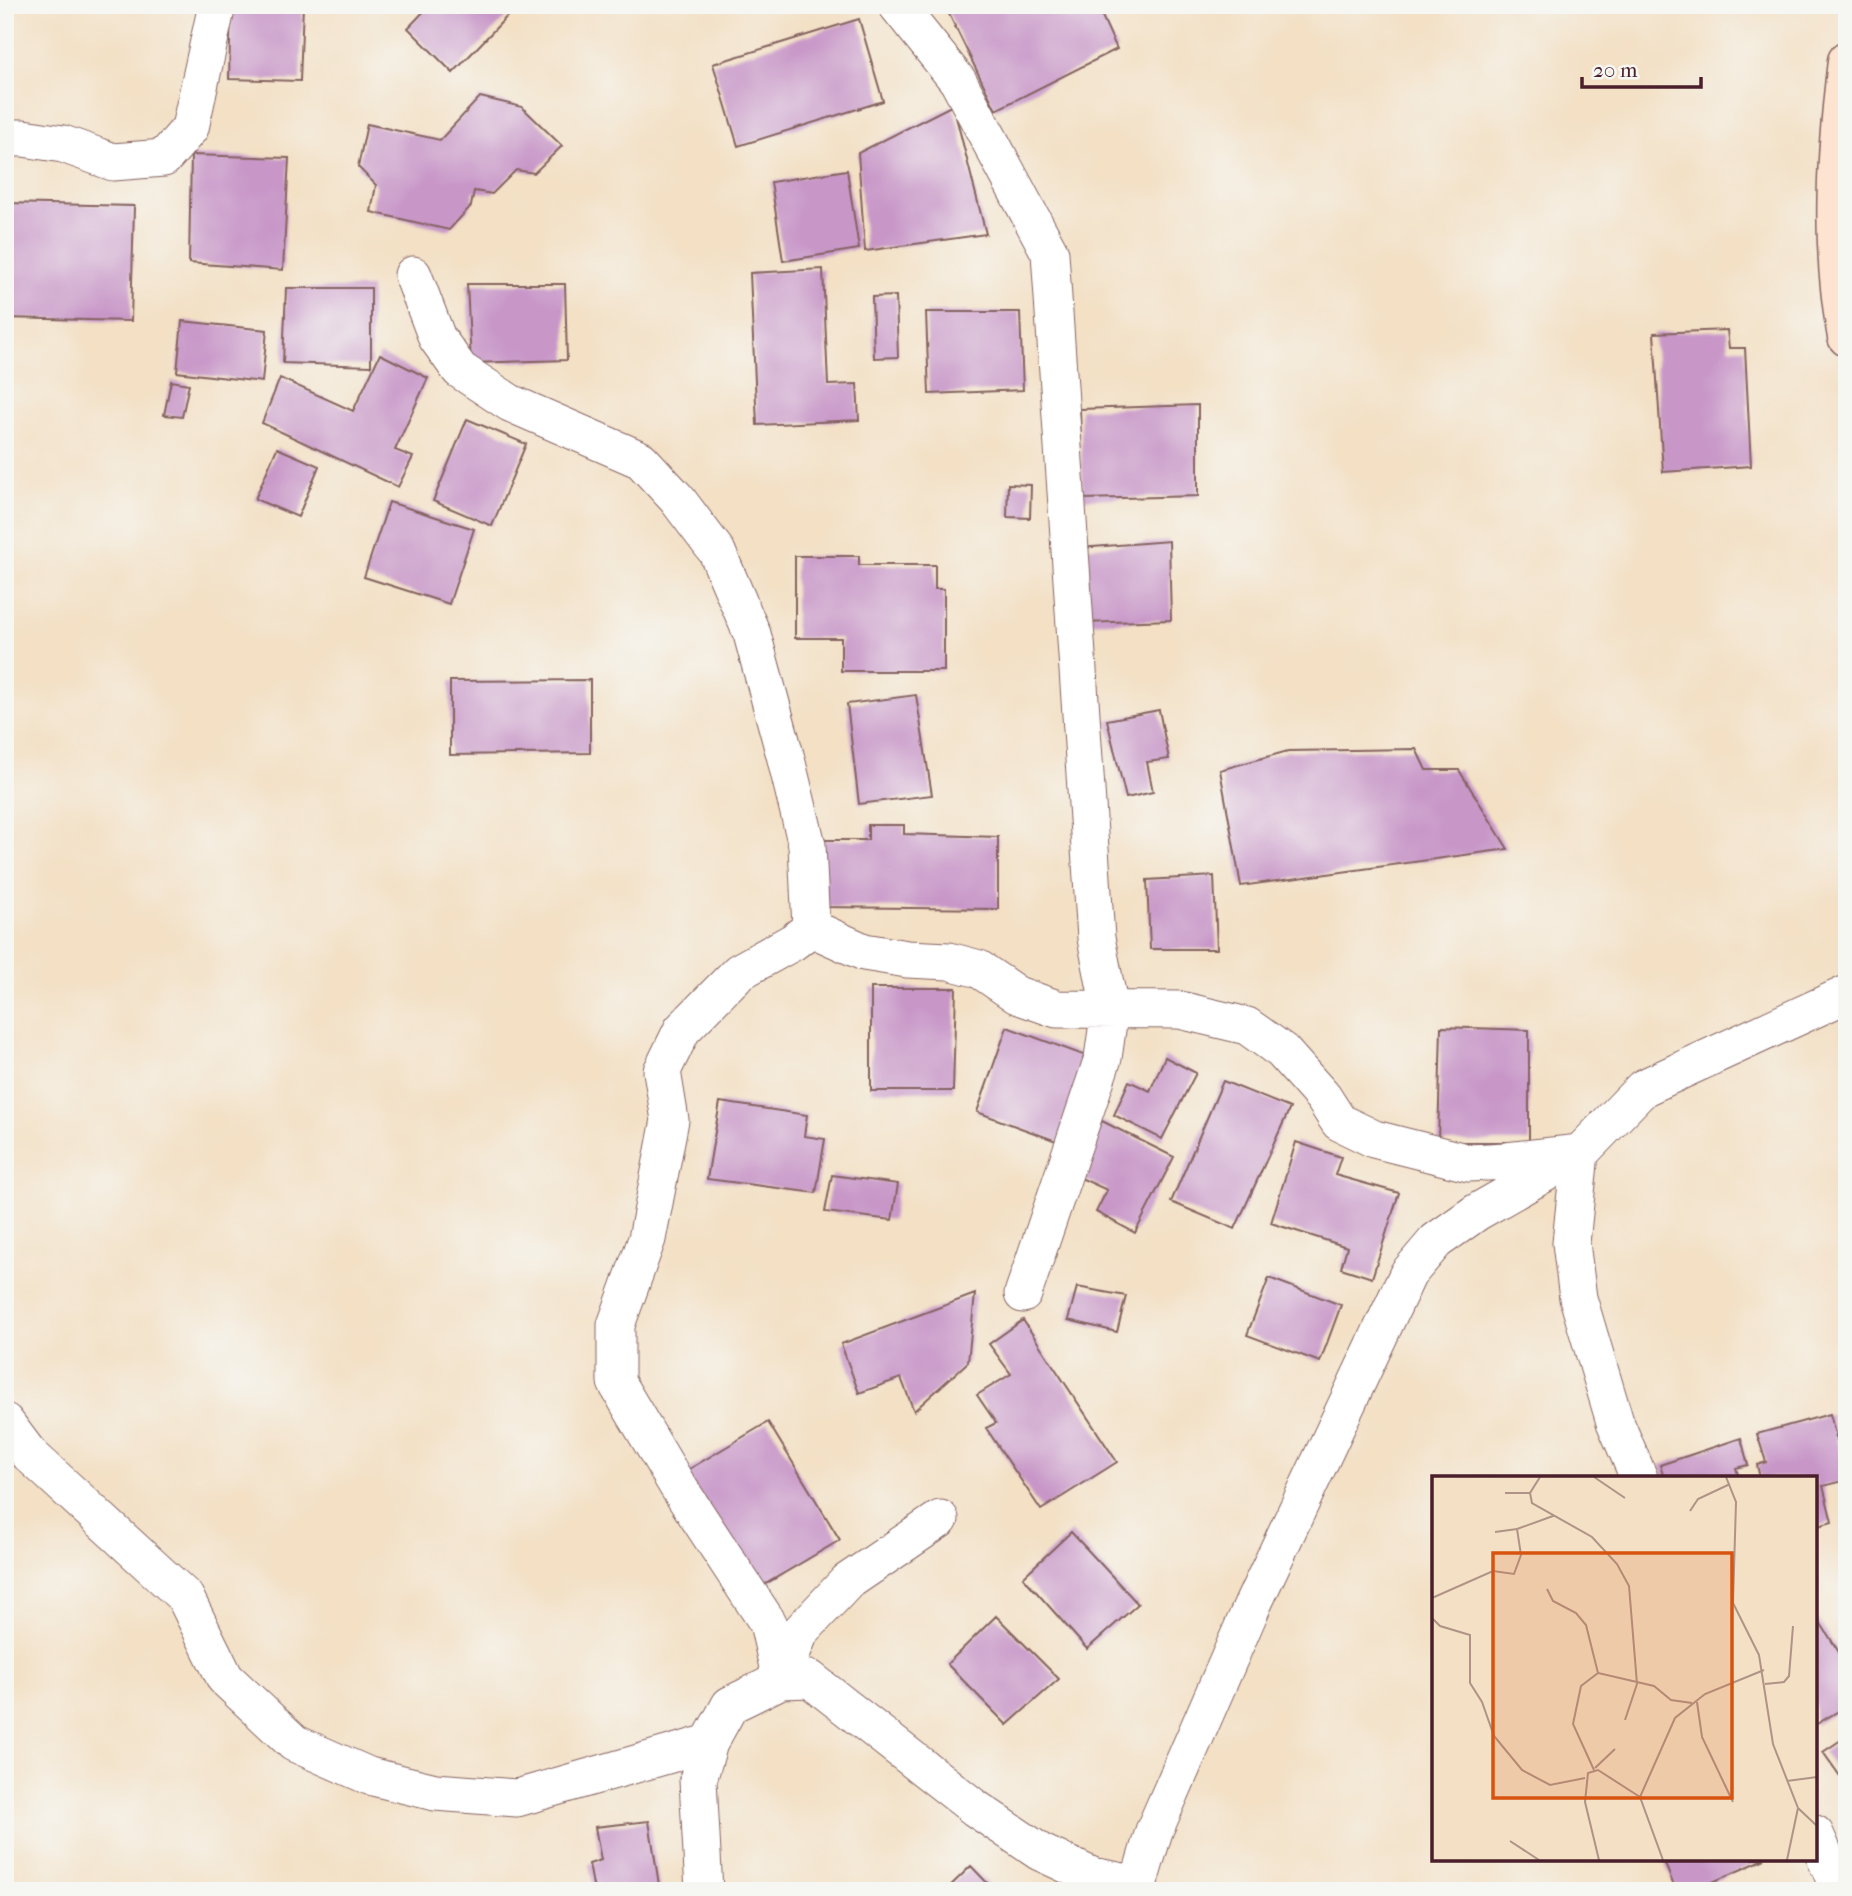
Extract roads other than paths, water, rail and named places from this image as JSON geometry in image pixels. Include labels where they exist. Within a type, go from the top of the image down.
[{"type":"street","points":[[5,138],[63,144],[113,162],[164,158],[190,128],[218,5]]},
{"type":"street","points":[[897,5],[958,81],[1050,253],[1096,938],[1110,1009],[1103,1058],[1023,1294]]},
{"type":"street","points":[[1847,61],[1840,118],[1836,238],[1847,337]]},
{"type":"street","points":[[412,275],[438,338],[460,370],[510,403],[641,460],[677,499],[717,552],[752,634],[785,755],[807,845],[811,928]]},
{"type":"street","points":[[811,928],[864,952],[907,959],[948,961],[979,969],[1017,995],[1057,1009],[1180,1010],[1247,1026],[1282,1051],[1324,1097],[1339,1122],[1374,1139],[1469,1163],[1580,1153]]},
{"type":"street","points":[[781,1680],[768,1623],[677,1485],[616,1381],[615,1325],[647,1239],[670,1120],[663,1071],[682,1030],[739,972],[793,942],[811,928]]},
{"type":"street","points":[[704,1891],[698,1780],[709,1743],[730,1705],[781,1680],[810,1679],[975,1808],[1040,1852],[1092,1875],[1139,1888],[1154,1830],[1253,1604],[1408,1274],[1436,1241],[1456,1226],[1580,1153],[1643,1088],[1847,993]]},
{"type":"street","points":[[1580,1153],[1571,1243],[1578,1298],[1615,1422],[1638,1476]]},
{"type":"street","points":[[5,1422],[29,1454],[185,1597],[225,1678],[294,1743],[369,1776],[435,1792],[517,1798],[709,1743]]},
{"type":"street","points":[[781,1680],[800,1632],[847,1582],[940,1519]]},
{"type":"street","points":[[1817,1839],[1840,1891]]}]
